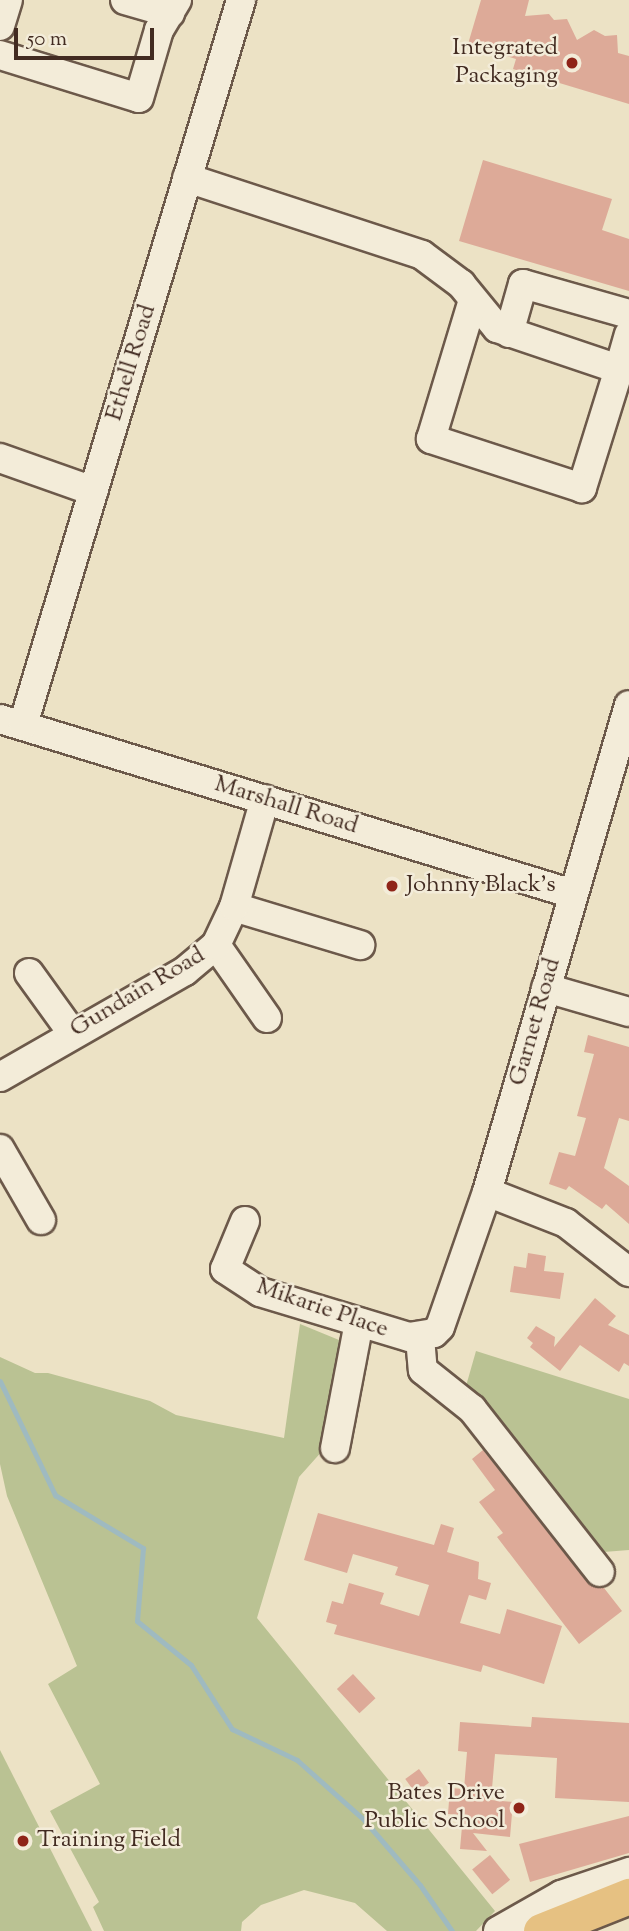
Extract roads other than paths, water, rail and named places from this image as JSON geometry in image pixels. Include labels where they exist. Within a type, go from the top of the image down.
[{"type":"main road","points":[[541,1931],[629,1896]]},
{"type":"street","points":[[0,26],[8,0]]},
{"type":"street","points":[[0,55],[139,99],[159,30],[174,6],[125,0]]},
{"type":"street","name":"Ethell Road","points":[[11,722],[93,491],[241,0]]},
{"type":"street","points":[[187,178],[422,256],[453,276],[488,319],[509,333],[619,369]]},
{"type":"street","points":[[509,333],[523,284],[629,314]]},
{"type":"street","points":[[473,300],[431,439],[582,488],[629,334]]},
{"type":"street","points":[[0,458],[93,491]]},
{"type":"street","name":"Garnet Road","points":[[427,1336],[446,1315],[487,1192],[573,894],[624,742],[629,705]]},
{"type":"street","name":"Marshall Road","points":[[11,722],[573,894]]},
{"type":"street","name":"Gundain Road","points":[[0,1077],[185,971],[216,945],[234,907],[265,799]]},
{"type":"street","points":[[234,907],[360,945]]},
{"type":"street","points":[[216,945],[267,1017]]},
{"type":"street","points":[[29,973],[73,1034]]},
{"type":"street","points":[[546,988],[629,1012]]},
{"type":"street","points":[[0,1149],[41,1220]]},
{"type":"street","points":[[487,1192],[566,1223],[629,1272]]},
{"type":"street","name":"Mikarie Place","points":[[244,1221],[225,1269],[260,1292],[359,1322],[427,1336]]},
{"type":"street","points":[[334,1448],[359,1322]]},
{"type":"street","points":[[427,1336],[423,1370],[471,1409],[600,1572]]},
{"type":"street","points":[[498,1931],[561,1895],[629,1872]]},
{"type":"waterway","points":[[0,1381],[55,1495],[143,1548],[137,1621],[191,1665],[232,1729],[297,1760],[364,1820],[420,1885],[452,1931]]},
{"type":"place","name":"Integrated Packaging","points":[[572,63]]},
{"type":"place","name":"Johnny Black's","points":[[392,886]]},
{"type":"place","name":"Bates Drive Public School","points":[[519,1808]]},
{"type":"place","name":"Training Field","points":[[23,1841]]}]
